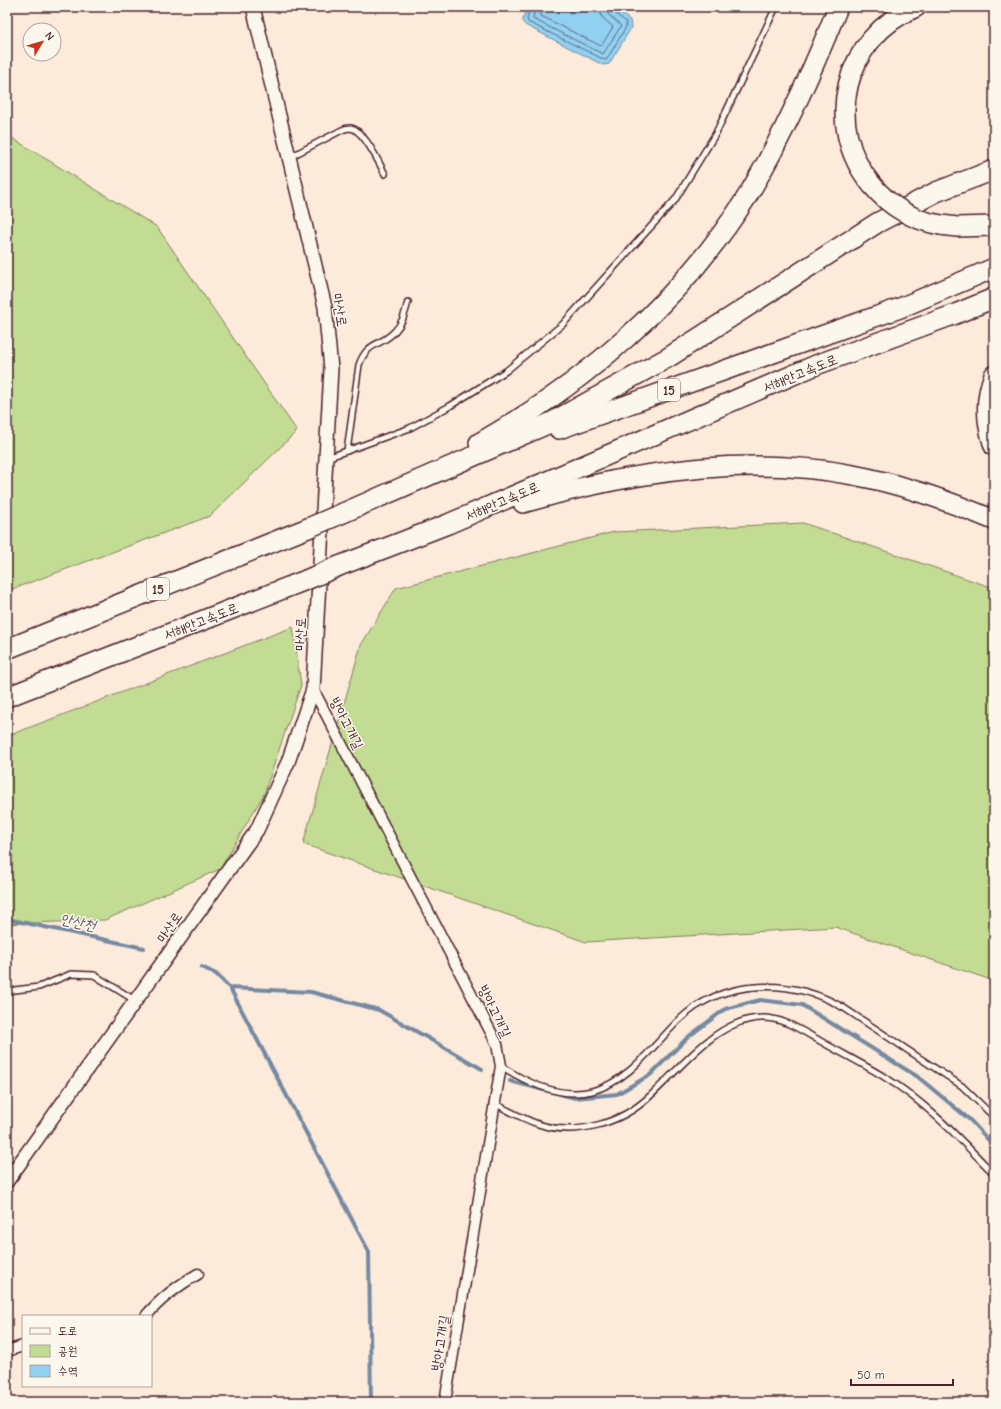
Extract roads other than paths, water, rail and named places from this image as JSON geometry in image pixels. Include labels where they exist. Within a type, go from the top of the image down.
[{"type":"highway","points":[[344,513],[442,464],[521,419],[590,368],[662,302],[708,251],[747,195],[787,126],[838,7]]},
{"type":"highway","points":[[916,7],[890,22],[872,38],[859,58],[849,82],[845,106],[848,140],[855,160],[872,185],[889,202],[898,209],[920,220],[957,227],[994,226]]},
{"type":"highway","points":[[344,513],[550,423],[669,357],[877,223],[936,192],[994,170]]},
{"type":"highway","name":"서해안고속도로","points":[[7,649],[537,437],[900,308],[994,268]]},
{"type":"highway","name":"서해안고속도로","points":[[7,697],[448,524],[816,365],[953,315],[994,298]]},
{"type":"highway","points":[[994,375],[987,405],[988,419],[994,446]]},
{"type":"highway","points":[[448,524],[551,495],[601,483],[695,468],[739,466],[788,468],[852,475],[924,493],[994,520]]},
{"type":"street","name":"마산로","points":[[7,1181],[257,830],[288,762],[313,689],[331,370],[325,306],[253,7]]},
{"type":"street","name":"방아고개길","points":[[313,689],[497,1044],[501,1066],[445,1402]]},
{"type":"street","points":[[147,1315],[181,1284],[198,1274]]},
{"type":"street","points":[[7,1351],[22,1346]]},
{"type":"lane","points":[[326,458],[410,428],[450,406],[506,371],[563,324],[675,200],[716,132],[776,7]]},
{"type":"lane","points":[[289,157],[342,130],[351,128],[357,130],[364,137],[385,174]]},
{"type":"lane","points":[[347,451],[359,365],[362,357],[373,345],[396,331],[403,319],[408,302]]},
{"type":"lane","points":[[7,991],[39,987],[71,974],[94,975],[136,1001]]},
{"type":"lane","points":[[501,1066],[531,1083],[546,1088],[577,1094],[592,1091],[608,1086],[623,1076],[679,1020],[700,1004],[737,989],[780,987],[808,991],[827,998],[844,1008],[962,1086],[994,1117]]},
{"type":"lane","points":[[494,1103],[539,1125],[566,1129],[584,1128],[603,1124],[638,1106],[697,1049],[714,1036],[729,1027],[743,1022],[761,1018],[772,1019],[792,1025],[887,1078],[939,1118],[994,1174]]},
{"type":"water","points":[[527,7],[612,7],[630,20],[631,28],[609,64],[603,65],[525,25],[522,21]]},
{"type":"waterway","name":"안산천","points":[[7,919],[144,948]]},
{"type":"waterway","points":[[202,967],[216,974],[230,988],[311,992],[379,1010],[482,1069]]},
{"type":"waterway","points":[[230,988],[369,1252],[371,1402]]},
{"type":"waterway","points":[[560,1094],[575,1098],[617,1094],[650,1075],[688,1037],[725,1009],[760,1000],[802,1005],[918,1077],[970,1120],[994,1146]]},
{"type":"waterway","points":[[510,1081],[544,1090]]}]
